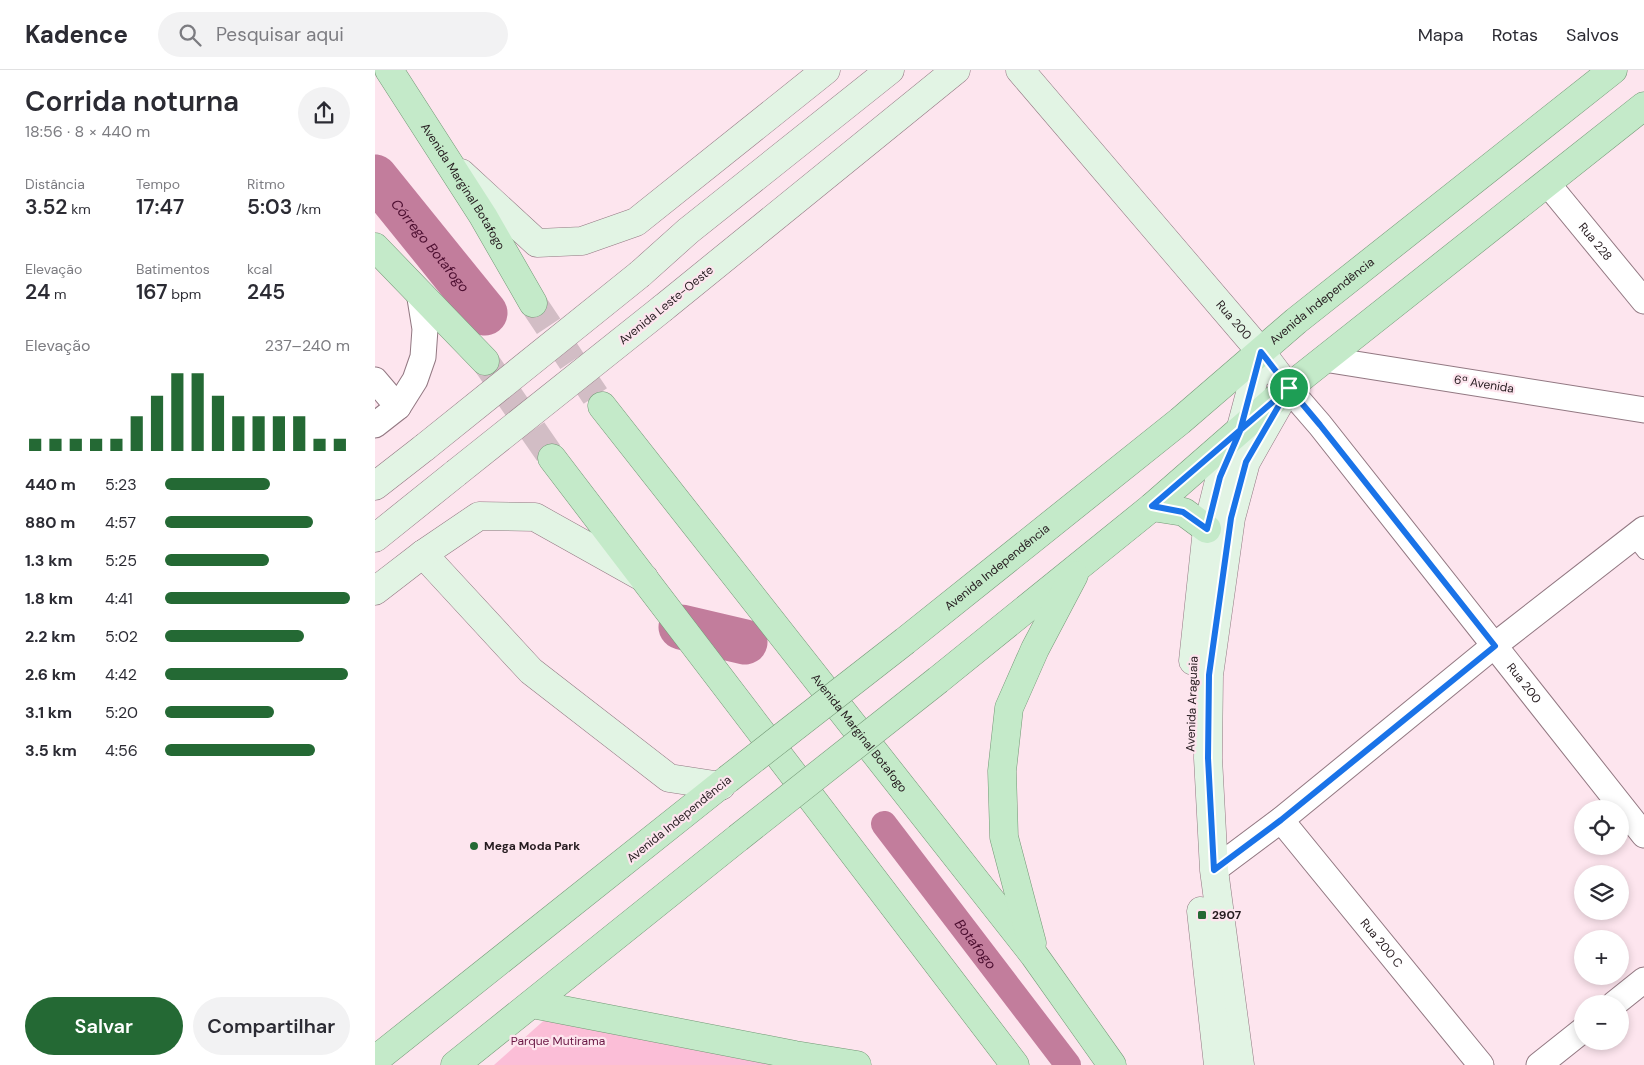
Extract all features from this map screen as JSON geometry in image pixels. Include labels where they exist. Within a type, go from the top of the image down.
[{"type":"main road","name":"Avenida Marginal Botafogo","points":[[389,70],[483,216],[533,303]]},
{"type":"main road","points":[[448,162],[537,243],[582,241],[636,222],[826,70]]},
{"type":"main road","points":[[375,486],[639,274],[688,231],[890,70]]},
{"type":"main road","name":"Avenida Leste-Oeste","points":[[375,538],[663,308],[956,70]]},
{"type":"main road","name":"Rua 200","points":[[1020,70],[1261,352],[1289,388]]},
{"type":"main road","name":"Avenida Independência","points":[[375,1060],[905,641],[1180,421],[1296,321],[1613,70]]},
{"type":"main road","points":[[455,1065],[1079,566],[1324,359],[1644,106]]},
{"type":"main road","points":[[375,247],[485,361]]},
{"type":"main road","name":"Avenida Araguaia","points":[[1228,1058],[1191,788],[1191,688],[1207,529],[1220,477],[1240,431],[1261,352]]},
{"type":"main road","name":"Avenida Araguaia","points":[[1228,1058],[1208,758],[1209,675],[1231,518],[1246,462],[1289,388]]},
{"type":"main road","name":"Avenida Marginal Botafogo","points":[[602,406],[1034,954],[1112,1065]]},
{"type":"main road","points":[[552,458],[1015,1065]]},
{"type":"main road","points":[[1152,506],[1183,512],[1207,529]]},
{"type":"main road","points":[[375,591],[423,554],[479,516],[535,517],[644,578]]},
{"type":"main road","points":[[423,554],[531,670],[661,772],[669,778],[725,782]]},
{"type":"main road","points":[[1034,954],[1004,836],[1002,772],[1009,708],[1035,650],[1079,566]]},
{"type":"main road","points":[[532,1004],[795,1055],[857,1065]]},
{"type":"street","name":"Rua 228","points":[[1547,183],[1644,301]]},
{"type":"street","points":[[375,425],[397,406],[415,380],[423,357],[425,329],[419,292]]},
{"type":"street","name":"6ª Avenida","points":[[1324,359],[1644,410]]},
{"type":"street","points":[[375,380],[397,406]]},
{"type":"street","name":"Rua 200","points":[[1289,388],[1644,834]]},
{"type":"street","points":[[1214,870],[1281,820],[1495,646],[1640,540]]},
{"type":"street","name":"Rua 200 C","points":[[1281,820],[1481,1065]]},
{"type":"street","points":[[1626,995],[1644,980]]},
{"type":"street","points":[[1539,1065],[1574,1037]]},
{"type":"green space","name":"Parque Mutirama","points":[[550,1015],[791,1065],[494,1065]]},
{"type":"waterway","name":"Córrego Botafogo","points":[[375,177],[485,313]]},
{"type":"waterway","points":[[681,627],[745,642]]},
{"type":"waterway","name":"Botafogo","points":[[884,824],[1068,1065]]},
{"type":"tunnel","points":[[533,303],[602,406]]},
{"type":"tunnel","points":[[485,361],[552,458]]},
{"type":"place","name":"Mega Moda Park","points":[[474,846]]},
{"type":"place","name":"2907","points":[[1202,915]]},
{"type":"route","points":[[1289,388],[1240,431],[1152,506],[1183,512],[1207,529],[1220,477],[1240,431],[1261,352],[1495,646],[1281,820],[1214,870],[1208,758],[1209,675],[1231,518],[1246,462],[1289,388]]}]
